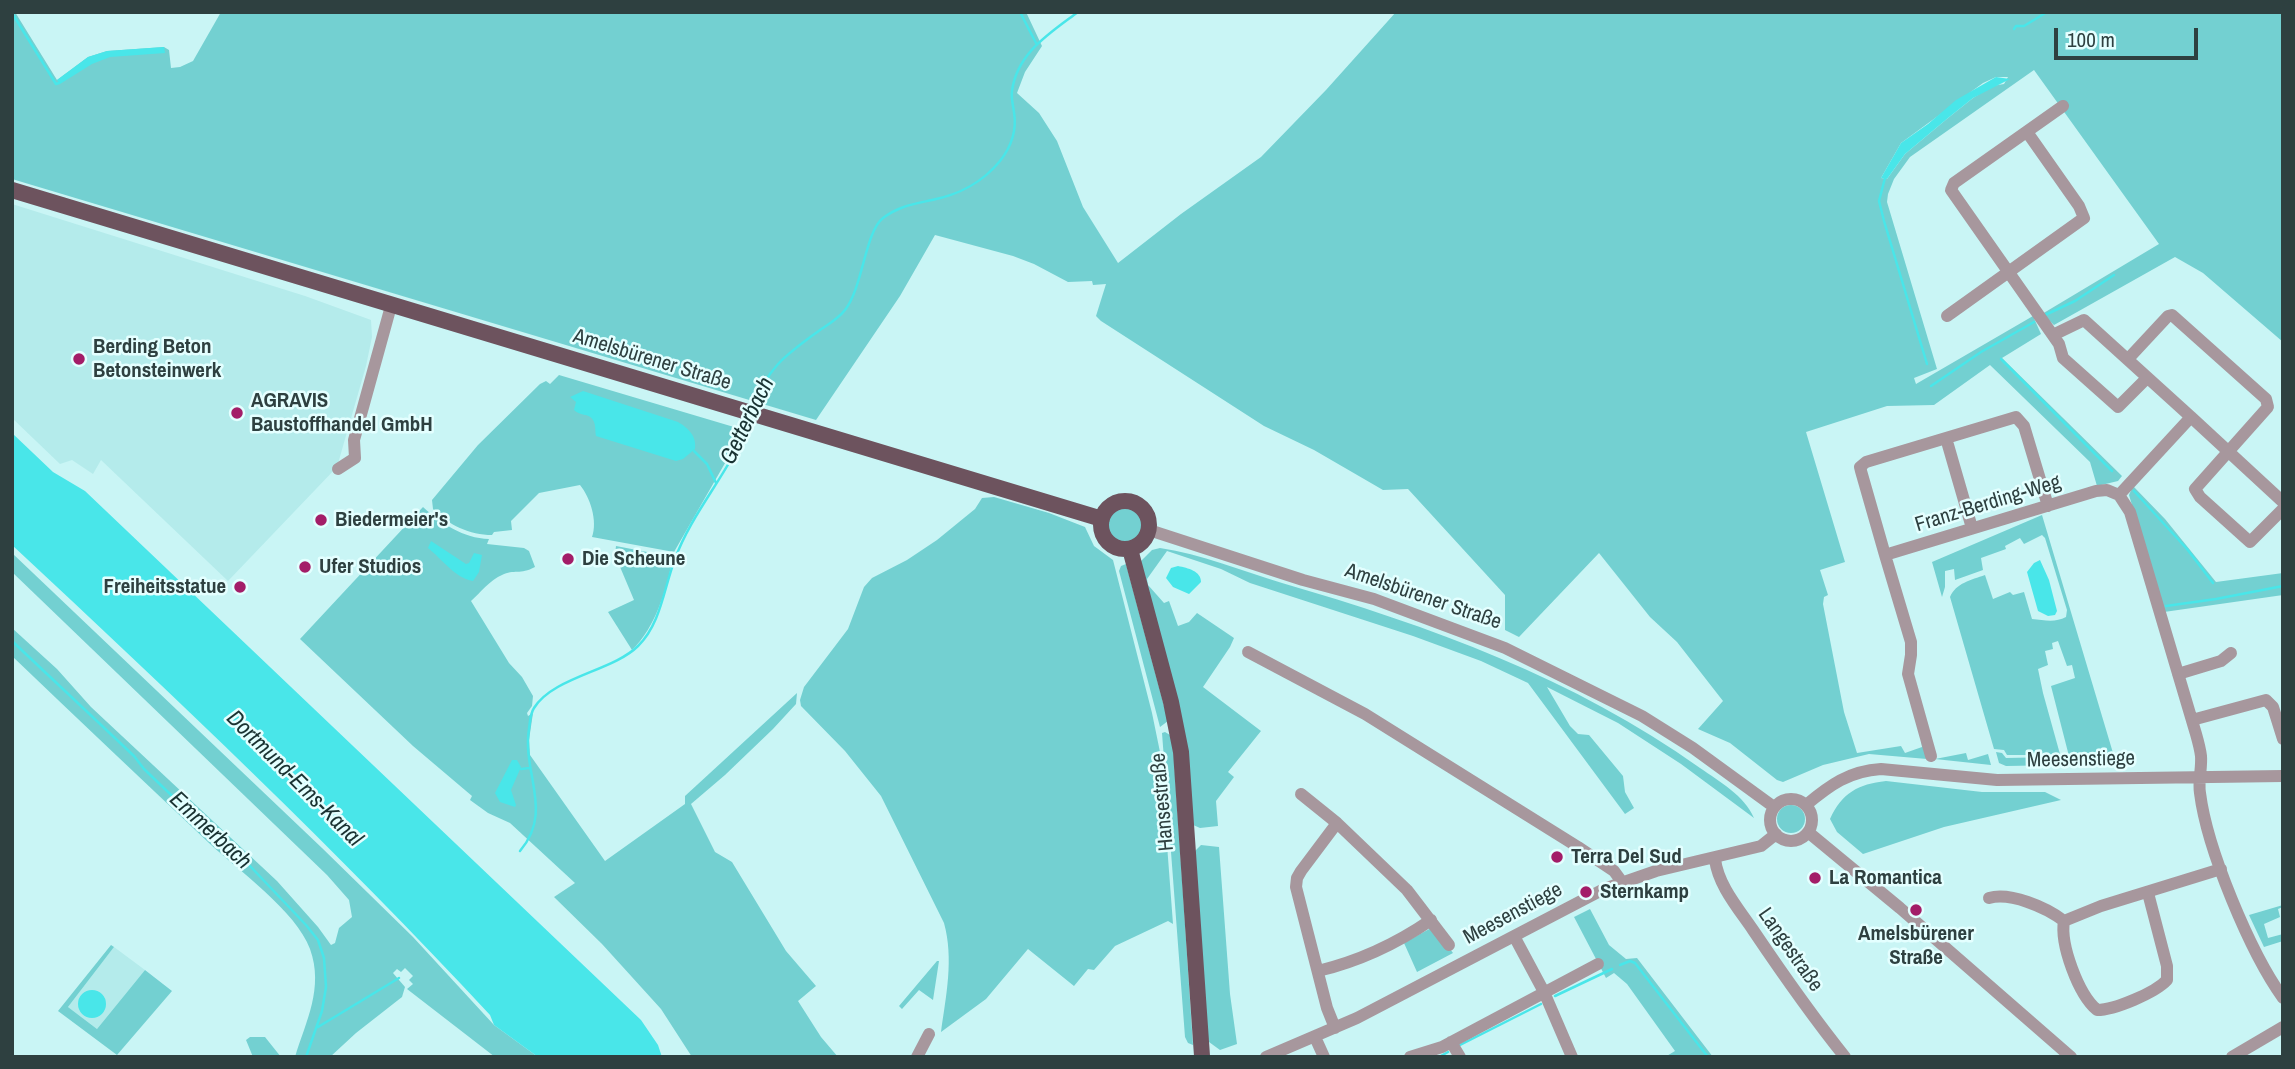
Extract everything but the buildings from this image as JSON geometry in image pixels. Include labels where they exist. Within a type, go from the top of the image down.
[{"type":"main road","name":"Amelsbürener Straße","points":[[12,190],[1102,519]]},
{"type":"main road","points":[[1131,502],[1145,513],[1149,530],[1142,543],[1130,549],[1121,549],[1107,542],[1101,527],[1102,519],[1113,505],[1131,502]]},
{"type":"main road","name":"Hansestraße","points":[[1130,549],[1181,752],[1200,1056],[1208,1057]]},
{"type":"street","points":[[2063,106],[1954,183],[1951,188],[2059,344],[2063,358],[2118,408],[2147,378]]},
{"type":"street","points":[[1947,316],[2084,218],[2079,205],[2027,132]]},
{"type":"street","points":[[338,469],[355,458],[354,440],[391,306]]},
{"type":"street","points":[[2128,359],[2168,316],[2172,315],[2266,399],[2268,407],[2195,489],[2200,497],[2250,542],[2283,509]]},
{"type":"street","points":[[2053,335],[2084,320],[2283,502]]},
{"type":"street","points":[[2191,417],[2119,495],[2128,506],[2201,754],[2199,790],[2203,814],[2221,869],[2246,929],[2283,998]]},
{"type":"street","points":[[1931,756],[1909,681],[1911,642],[1860,467],[1866,462],[2013,418],[2019,419],[2024,426],[2048,506]]},
{"type":"street","points":[[1946,438],[1972,528]]},
{"type":"street","name":"Franz-Berding-Weg","points":[[1885,555],[2096,491],[2107,490],[2119,495]]},
{"type":"street","name":"Amelsbürener Straße","points":[[1149,530],[1303,580],[1374,599],[1505,648],[1642,716],[1693,748],[1774,807]]},
{"type":"street","points":[[1248,652],[1365,713],[1614,871],[1622,882]]},
{"type":"street","points":[[2178,674],[2221,661],[2231,653]]},
{"type":"street","points":[[2192,720],[2266,700],[2270,703],[2283,739]]},
{"type":"street","name":"Meesenstiege","points":[[1806,805],[1841,778],[1875,769],[1997,780],[2283,776]]},
{"type":"street","points":[[1301,794],[1337,822],[1390,872],[1449,945]]},
{"type":"street","points":[[1786,799],[1794,799],[1806,805],[1812,817],[1808,832],[1796,840],[1788,841],[1776,834],[1770,821],[1774,807],[1786,799]]},
{"type":"street","points":[[1335,1028],[1298,894],[1297,878],[1337,822]]},
{"type":"street","points":[[1808,832],[1919,924],[2071,1057]]},
{"type":"street","name":"Meesenstiege","points":[[1266,1057],[1335,1028],[1587,897],[1656,871],[1761,846],[1776,834]]},
{"type":"street","name":"Langestraße","points":[[1715,859],[1721,881],[1740,911],[1845,1057]]},
{"type":"street","points":[[2064,921],[2101,906],[2221,869]]},
{"type":"street","points":[[2064,921],[2063,936],[2085,996],[2096,1010],[2112,1007],[2154,989],[2167,980],[2167,966],[2148,893]]},
{"type":"street","points":[[1989,898],[2004,895],[2013,897],[2053,913],[2064,921]]},
{"type":"street","points":[[1318,971],[1377,952],[1431,920]]},
{"type":"street","points":[[1514,936],[1544,992],[1572,1057]]},
{"type":"street","points":[[1410,1057],[1451,1042],[1598,964]]},
{"type":"street","points":[[2232,1057],[2283,1027]]},
{"type":"street","points":[[917,1057],[929,1034]]},
{"type":"street","points":[[1315,1037],[1324,1057]]},
{"type":"street","points":[[1451,1042],[1460,1057]]},
{"type":"shaded area","points":[[12,12],[15,12],[57,80],[88,57],[107,51],[164,47],[169,50],[171,68],[180,67],[193,61],[221,12],[1026,12],[1042,46],[1025,72],[1017,93],[1039,113],[1057,141],[1083,207],[1118,263],[1261,157],[1396,12],[2283,12],[2283,342],[2203,273],[2175,257],[2054,325],[2042,314],[2159,244],[2034,70],[1910,157],[1894,179],[1887,202],[1937,369],[1914,378],[1916,384],[2033,316],[2041,334],[2002,358],[2122,476],[2118,481],[2097,486],[2090,462],[1990,365],[1934,405],[1887,406],[1806,432],[1845,562],[1820,570],[1828,595],[1824,597],[1823,604],[1844,712],[1857,753],[1901,746],[1905,753],[1922,747],[1921,740],[1927,759],[1869,754],[1823,765],[1783,782],[1730,743],[1698,729],[1723,701],[1677,642],[1650,617],[1599,553],[1519,637],[1505,630],[1505,595],[1408,489],[1383,490],[1314,450],[1264,426],[1101,321],[1096,316],[1106,284],[1093,285],[1092,281],[1068,282],[1013,256],[935,235],[900,296],[816,420],[12,179]],"holes":[[[1996,77],[2008,77],[2004,84],[1992,86],[1973,98],[1905,154],[1887,179],[1881,178],[1901,143],[1983,83]]]},
{"type":"shaded area","name":"AGRAVIS Baustoffhandel GmbH","points":[[12,204],[305,296],[371,320],[372,337],[366,366],[337,467],[228,581],[101,460],[93,474],[72,460],[60,464],[12,418]]},
{"type":"shaded area","points":[[559,375],[744,430],[674,552],[592,537],[592,510],[580,485],[539,493],[511,521],[512,530],[494,532],[492,535],[460,528],[433,509],[432,500],[478,445],[540,384],[546,381],[550,384]]},
{"type":"shaded area","points":[[2133,486],[2165,519],[2216,582],[2283,573],[2283,595],[2164,612],[2129,495]]},
{"type":"shaded area","points":[[994,497],[1085,527],[1094,546],[1113,560],[1160,752],[1173,924],[1168,921],[1115,946],[1094,970],[1088,969],[1074,986],[1028,949],[986,999],[941,1032],[949,964],[944,923],[881,796],[845,751],[801,706],[800,700],[804,687],[848,629],[864,587],[872,578],[907,560],[937,540],[975,509],[982,498]]},
{"type":"shaded area","points":[[423,507],[453,529],[470,536],[489,539],[487,544],[524,548],[529,551],[535,567],[498,577],[471,601],[533,696],[532,706],[527,713],[528,716],[533,713],[530,755],[605,861],[685,804],[685,796],[797,693],[796,704],[773,729],[691,804],[715,852],[732,862],[786,951],[816,986],[798,1001],[821,1037],[838,1057],[692,1057],[661,1009],[602,944],[554,897],[575,883],[510,823],[488,813],[470,800],[472,796],[413,746],[300,639]]},
{"type":"shaded area","points":[[1124,507],[1137,512],[1142,525],[1137,538],[1124,543],[1111,538],[1106,525],[1111,512]]},
{"type":"shaded area","points":[[2042,515],[2116,763],[2071,764],[2051,686],[2075,678],[2072,665],[2067,666],[2058,641],[2052,643],[2053,649],[2045,651],[2048,665],[2038,669],[2063,765],[2006,766],[1999,763],[1996,752],[2002,753],[2006,758],[2058,755],[2007,755],[2004,750],[1994,749],[1950,597],[1960,585],[1985,575],[1993,599],[2010,592],[2013,595],[2024,592],[2032,619],[2054,621],[2066,617],[2067,610],[2042,535],[2024,544],[2020,538],[2005,546],[2006,549],[1981,558],[1983,570],[1955,580],[1954,569],[1945,571],[1942,597],[1932,562]]},
{"type":"shaded area","points":[[616,546],[673,557],[664,594],[654,619],[632,650],[608,612],[634,600],[615,555]]},
{"type":"shaded area","points":[[1160,548],[1206,559],[1392,617],[1551,681],[1652,736],[1700,768],[1738,796],[1754,818],[1681,764],[1618,723],[1547,687],[1570,726],[1578,734],[1589,735],[1623,776],[1625,792],[1634,808],[1625,814],[1528,683],[1481,661],[1413,636],[1250,583],[1221,569],[1167,551],[1147,579],[1148,585],[1164,603],[1169,601],[1178,626],[1189,622],[1197,613],[1234,638],[1203,687],[1261,731],[1228,772],[1234,777],[1216,801],[1218,826],[1200,828],[1191,824],[1141,561],[1152,550]]},
{"type":"shaded area","points":[[12,553],[413,937],[494,1025],[538,1057],[495,1057],[407,989],[413,984],[409,980],[413,976],[405,968],[401,972],[397,969],[393,973],[405,987],[402,997],[330,1057],[295,1057],[312,1004],[315,977],[310,949],[303,935],[280,906],[209,843],[12,656],[12,628],[57,669],[91,707],[277,881],[331,945],[335,943],[339,928],[352,917],[349,900],[327,875],[12,572]]},
{"type":"shaded area","points":[[1126,564],[1168,721],[1160,727],[1119,571],[1121,566]]},
{"type":"shaded area","points":[[1162,733],[1170,735],[1173,744],[1193,1045],[1188,1043],[1185,1037]]},
{"type":"shaded area","points":[[1966,753],[1968,760],[1988,754],[1991,765],[1935,759]]},
{"type":"shaded area","points":[[1886,781],[1982,792],[2045,792],[2061,800],[1944,827],[1863,854],[1837,832],[1830,819],[1852,791]]},
{"type":"shaded area","points":[[1791,805],[1801,809],[1805,819],[1801,829],[1791,833],[1781,829],[1777,819],[1781,809]]},
{"type":"shaded area","points":[[1201,845],[1219,847],[1230,994],[1237,1044],[1220,1050],[1209,1042],[1206,1032],[1194,852]]},
{"type":"shaded area","points":[[2283,905],[2278,909],[2280,917],[2264,924],[2268,938],[2283,934],[2283,941],[2264,947],[2249,915]]},
{"type":"shaded area","points":[[1590,909],[1609,945],[1626,959],[1637,958],[1713,1057],[1665,1057],[1675,1051],[1627,984],[1614,973],[1606,978],[1574,917]]},
{"type":"shaded area","points":[[1431,928],[1453,953],[1417,972],[1404,943]]},
{"type":"shaded area","points":[[111,945],[114,947],[68,1007],[97,1029],[145,970],[172,991],[117,1055],[58,1011]]},
{"type":"shaded area","points":[[114,947],[145,970],[97,1029],[68,1007]]},
{"type":"shaded area","points":[[937,961],[933,1000],[919,990],[902,1009],[899,1006]]},
{"type":"shaded area","points":[[250,1037],[265,1037],[281,1057],[253,1057],[246,1040]]},
{"type":"water","points":[[164,47],[165,53],[110,57],[92,64],[60,84],[57,80],[88,57],[107,51]]},
{"type":"water","points":[[1996,77],[2010,79],[1973,98],[1905,154],[1887,179],[1881,178],[1901,143],[1956,100]]},
{"type":"water","points":[[583,391],[678,422],[691,433],[695,440],[695,449],[676,461],[596,436],[593,420],[574,410],[576,402],[570,397]]},
{"type":"water","name":"Dortmund-Ems-Kanal","points":[[12,433],[53,472],[85,491],[641,1020],[658,1045],[662,1057],[538,1057],[494,1025],[490,1015],[433,954],[315,834],[12,545]]},
{"type":"water","points":[[431,541],[466,564],[474,553],[482,555],[479,572],[473,581],[455,572],[428,548]]},
{"type":"water","points":[[2040,560],[2049,580],[2057,611],[2055,615],[2048,616],[2038,611],[2027,572]]},
{"type":"water","points":[[1178,566],[1199,575],[1201,582],[1189,594],[1173,587],[1166,578],[1171,568]]},
{"type":"water","points":[[512,760],[517,760],[521,767],[511,790],[515,807],[500,802],[495,793]]},
{"type":"water","points":[[92,990],[102,994],[106,1004],[102,1014],[92,1018],[82,1014],[78,1004],[82,994]]},
{"type":"waterway","points":[[1020,12],[1036,43]]},
{"type":"waterway","name":"Getterbach","points":[[753,408],[765,382],[779,363],[845,310],[856,288],[872,235],[883,218],[907,206],[960,191],[978,181],[1000,161],[1014,132],[1012,91],[1020,66],[1036,45],[1078,12]]},
{"type":"waterway","points":[[2014,29],[2047,12]]},
{"type":"waterway","points":[[12,13],[56,84],[59,83]]},
{"type":"waterway","points":[[1885,178],[1879,201],[1927,364]]},
{"type":"waterway","points":[[2045,315],[2075,301],[2114,275]]},
{"type":"waterway","points":[[1931,386],[1981,352],[2034,322]]},
{"type":"waterway","points":[[2001,359],[2112,471]]},
{"type":"waterway","name":"Getterbach","points":[[520,851],[530,836],[535,821],[535,792],[528,746],[533,710],[543,697],[555,689],[627,655],[646,637],[657,616],[683,541],[734,454],[750,418]]},
{"type":"waterway","points":[[694,451],[707,464],[716,483]]},
{"type":"waterway","points":[[2134,491],[2187,549],[2213,583]]},
{"type":"waterway","points":[[2166,606],[2283,586]]},
{"type":"waterway","name":"Emmerbach","points":[[12,641],[214,836],[231,846],[318,940],[324,958],[326,987],[322,1011],[306,1057]]},
{"type":"waterway","points":[[521,769],[530,768]]},
{"type":"waterway","points":[[1620,965],[1630,961],[1635,963],[1708,1057]]},
{"type":"waterway","points":[[1555,996],[1612,969]]},
{"type":"waterway","name":"Getterbach","points":[[318,1027],[399,978]]},
{"type":"waterway","points":[[1460,1045],[1541,1004]]},
{"type":"waterway","points":[[1439,1057],[1448,1052]]},
{"type":"place","name":"Berding Beton Betonsteinwerk","points":[[79,359]]},
{"type":"place","name":"AGRAVIS Baustoffhandel GmbH","points":[[237,413]]},
{"type":"place","name":"Biedermeier's","points":[[321,520]]},
{"type":"place","name":"Die Scheune","points":[[568,559]]},
{"type":"place","name":"Ufer Studios","points":[[305,567]]},
{"type":"place","name":"Freiheitsstatue","points":[[240,587]]},
{"type":"place","name":"Terra Del Sud","points":[[1557,857]]},
{"type":"place","name":"La Romantica","points":[[1815,878]]},
{"type":"place","name":"Sternkamp","points":[[1586,892]]},
{"type":"place","name":"Amelsbürener Straße","points":[[1916,910]]}]
